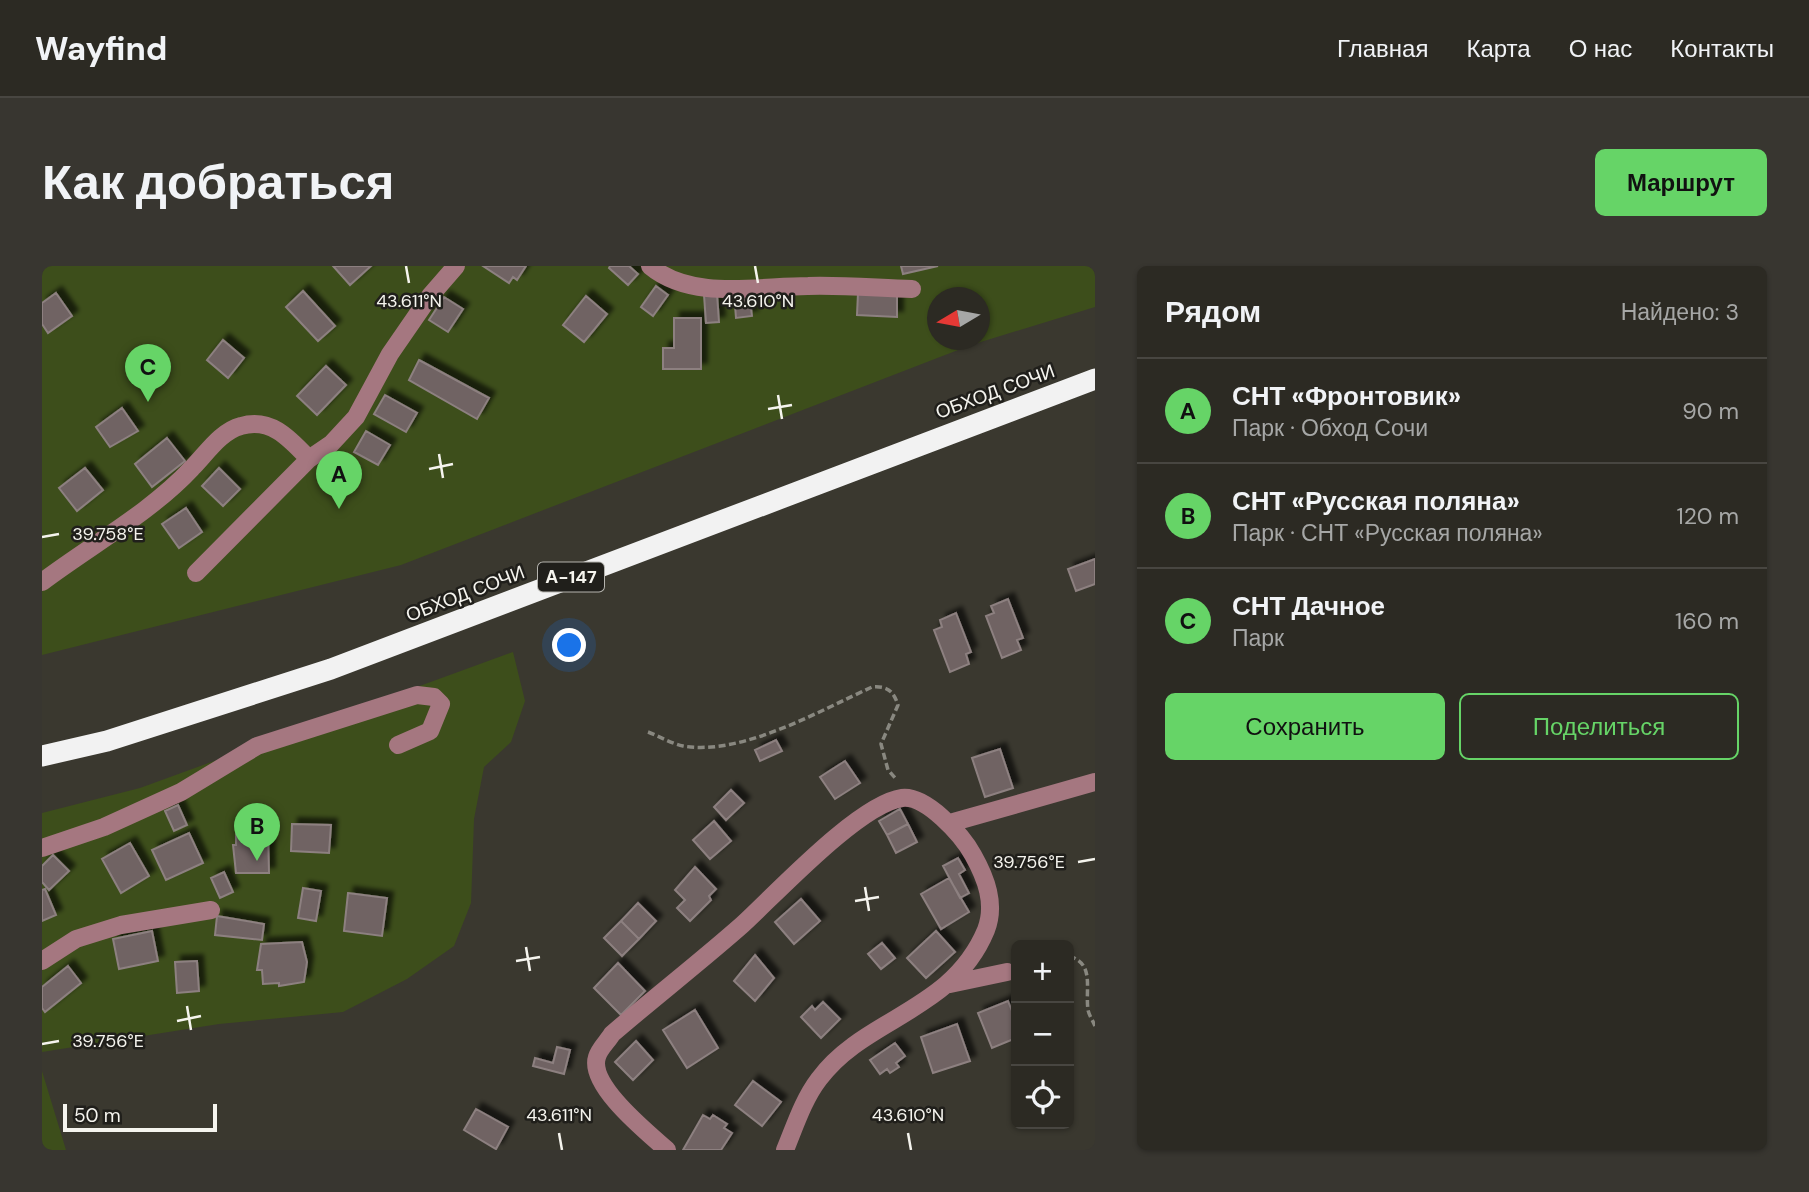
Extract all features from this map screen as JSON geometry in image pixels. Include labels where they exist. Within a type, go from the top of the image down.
[{"type":"highway","name":"ОБХОД СОЧИ","points":[[42,756],[107,741],[331,669],[1095,379]]},
{"type":"street","points":[[196,573],[309,459],[331,444],[356,417],[390,354],[430,296],[456,266]]},
{"type":"street","points":[[650,266],[661,276],[687,284],[751,290],[807,285],[912,289]]},
{"type":"street","points":[[42,582],[178,484],[225,434],[241,426],[269,425],[286,435],[309,459]]},
{"type":"street","points":[[42,848],[104,827],[181,792],[257,746],[417,695],[433,697],[441,704],[430,731],[398,745]]},
{"type":"street","points":[[950,823],[1095,782]]},
{"type":"street","points":[[667,1150],[612,1097],[596,1072],[597,1056],[612,1034],[739,927],[844,831],[883,805],[901,798],[913,798],[950,823],[973,854],[992,903],[986,930],[950,984]]},
{"type":"street","points":[[42,961],[76,939],[98,932],[174,914],[211,909]]},
{"type":"street","points":[[785,1150],[820,1077],[854,1047],[950,984],[1007,972]]},
{"type":"path","points":[[648,732],[681,746],[708,747],[741,743],[872,687],[884,687],[894,693],[898,705],[881,744],[882,757],[888,770],[913,798]]},
{"type":"path","points":[[1074,958],[1083,961],[1090,972],[1088,1009],[1095,1026]]},
{"type":"green space","points":[[42,266],[1095,266],[1095,307],[990,339],[990,287],[927,287],[927,350],[958,350],[401,565],[42,655]]},
{"type":"green space","points":[[513,652],[525,701],[511,742],[484,767],[474,819],[471,903],[454,946],[407,979],[343,1012],[219,1024],[42,1052],[42,813],[140,788]]},
{"type":"green space","points":[[42,1071],[66,1150],[42,1150]]},
{"type":"building","points":[[333,266],[371,266],[350,285]]},
{"type":"building","points":[[483,266],[526,266],[517,280],[513,277],[509,283]]},
{"type":"building","points":[[629,266],[638,274],[628,285],[609,268]]},
{"type":"building","points":[[901,266],[938,266],[903,274]]},
{"type":"building","points":[[656,286],[668,295],[653,316],[641,307]]},
{"type":"building","points":[[303,291],[335,326],[318,341],[286,307]]},
{"type":"building","points":[[749,292],[752,316],[736,318],[734,293]]},
{"type":"building","points":[[56,293],[72,316],[48,333],[42,324],[42,303]]},
{"type":"building","points":[[858,293],[897,295],[897,317],[857,315]]},
{"type":"building","points":[[717,294],[719,322],[706,323],[704,295]]},
{"type":"building","points":[[586,296],[607,314],[584,342],[563,325]]},
{"type":"building","points":[[444,297],[463,309],[448,332],[429,320]]},
{"type":"building","points":[[674,318],[701,318],[701,369],[663,369],[663,348],[674,348]]},
{"type":"building","points":[[223,340],[244,358],[228,378],[207,360]]},
{"type":"building","points":[[419,360],[489,398],[477,419],[409,380]]},
{"type":"building","points":[[326,366],[346,385],[317,415],[297,396]]},
{"type":"building","points":[[385,395],[417,413],[406,432],[374,414]]},
{"type":"building","points":[[122,408],[138,431],[110,447],[96,427]]},
{"type":"building","points":[[366,431],[390,445],[378,465],[354,452]]},
{"type":"building","points":[[167,438],[185,461],[152,487],[135,464]]},
{"type":"building","points":[[85,468],[103,490],[77,511],[59,488]]},
{"type":"building","points":[[219,468],[240,489],[223,506],[202,486]]},
{"type":"building","points":[[186,508],[202,532],[179,548],[162,524]]},
{"type":"building","points":[[1095,559],[1095,584],[1076,591],[1068,569]]},
{"type":"building","points":[[1008,599],[1023,638],[1017,640],[1021,650],[1002,658],[986,616],[994,613],[991,606]]},
{"type":"building","points":[[956,613],[971,652],[966,654],[969,664],[950,672],[934,630],[942,627],[940,620]]},
{"type":"building","points":[[776,740],[782,751],[760,761],[755,750]]},
{"type":"building","points":[[1000,749],[1013,788],[985,797],[972,758]]},
{"type":"building","points":[[845,761],[860,783],[835,799],[820,777]]},
{"type":"building","points":[[731,790],[744,803],[726,820],[714,807]]},
{"type":"building","points":[[178,805],[187,825],[174,831],[165,811]]},
{"type":"building","points":[[900,809],[908,824],[887,835],[879,821]]},
{"type":"building","points":[[714,821],[731,841],[710,859],[693,840]]},
{"type":"building","points":[[292,824],[331,825],[329,853],[291,851]]},
{"type":"building","points":[[908,824],[917,842],[896,853],[887,835]]},
{"type":"building","points":[[236,832],[268,832],[269,873],[236,873],[233,845],[236,845]]},
{"type":"building","points":[[189,833],[203,863],[166,880],[152,850]]},
{"type":"building","points":[[130,843],[149,876],[121,893],[102,859]]},
{"type":"building","points":[[53,855],[69,871],[49,890],[42,882],[42,866]]},
{"type":"building","points":[[958,858],[965,870],[959,874],[969,893],[960,898],[943,866]]},
{"type":"building","points":[[695,867],[716,889],[709,896],[711,900],[690,921],[677,908],[685,900],[675,890]]},
{"type":"building","points":[[224,872],[233,892],[220,898],[211,878]]},
{"type":"building","points":[[949,878],[969,912],[941,929],[921,894]]},
{"type":"building","points":[[303,888],[321,891],[316,921],[298,918]]},
{"type":"building","points":[[45,889],[56,915],[42,921],[42,890]]},
{"type":"building","points":[[348,893],[387,898],[382,936],[344,931]]},
{"type":"building","points":[[801,899],[820,921],[794,944],[775,922]]},
{"type":"building","points":[[638,903],[656,921],[639,939],[621,921]]},
{"type":"building","points":[[217,916],[264,924],[262,940],[215,935]]},
{"type":"building","points":[[621,921],[639,939],[622,956],[604,938]]},
{"type":"building","points":[[152,931],[158,961],[119,969],[113,939]]},
{"type":"building","points":[[936,931],[955,952],[926,978],[907,958]]},
{"type":"building","points":[[302,942],[307,962],[304,982],[279,986],[279,983],[263,984],[262,970],[257,970],[261,944]]},
{"type":"building","points":[[882,943],[895,958],[881,969],[868,954]]},
{"type":"building","points":[[755,955],[774,978],[755,1001],[734,981]]},
{"type":"building","points":[[197,961],[199,991],[177,993],[175,962]]},
{"type":"building","points":[[618,963],[645,991],[621,1015],[594,988]]},
{"type":"building","points":[[68,966],[81,983],[45,1012],[42,1008],[42,987]]},
{"type":"building","points":[[1008,1001],[1011,1008],[1011,1040],[992,1048],[978,1013]]},
{"type":"building","points":[[823,1002],[840,1019],[821,1038],[801,1017],[812,1006],[815,1010]]},
{"type":"building","points":[[695,1010],[718,1048],[687,1068],[663,1030]]},
{"type":"building","points":[[957,1024],[970,1061],[933,1073],[921,1037]]},
{"type":"building","points":[[636,1041],[653,1060],[633,1080],[615,1062]]},
{"type":"building","points":[[895,1043],[905,1056],[896,1063],[899,1067],[890,1073],[887,1069],[880,1074],[870,1060]]},
{"type":"building","points":[[557,1047],[570,1050],[564,1074],[533,1066],[535,1058],[553,1063]]},
{"type":"building","points":[[753,1081],[781,1102],[762,1126],[735,1105]]},
{"type":"building","points":[[476,1109],[508,1127],[496,1149],[464,1130]]},
{"type":"building","points":[[703,1115],[710,1119],[713,1115],[727,1124],[724,1128],[732,1133],[721,1150],[683,1150]]},
{"type":"place","name":"СНТ Дачное","points":[[148,402]]},
{"type":"place","name":"СНТ «Фронтовик»","points":[[339,509]]},
{"type":"place","name":"СНТ «Русская поляна»","points":[[257,861]]}]
